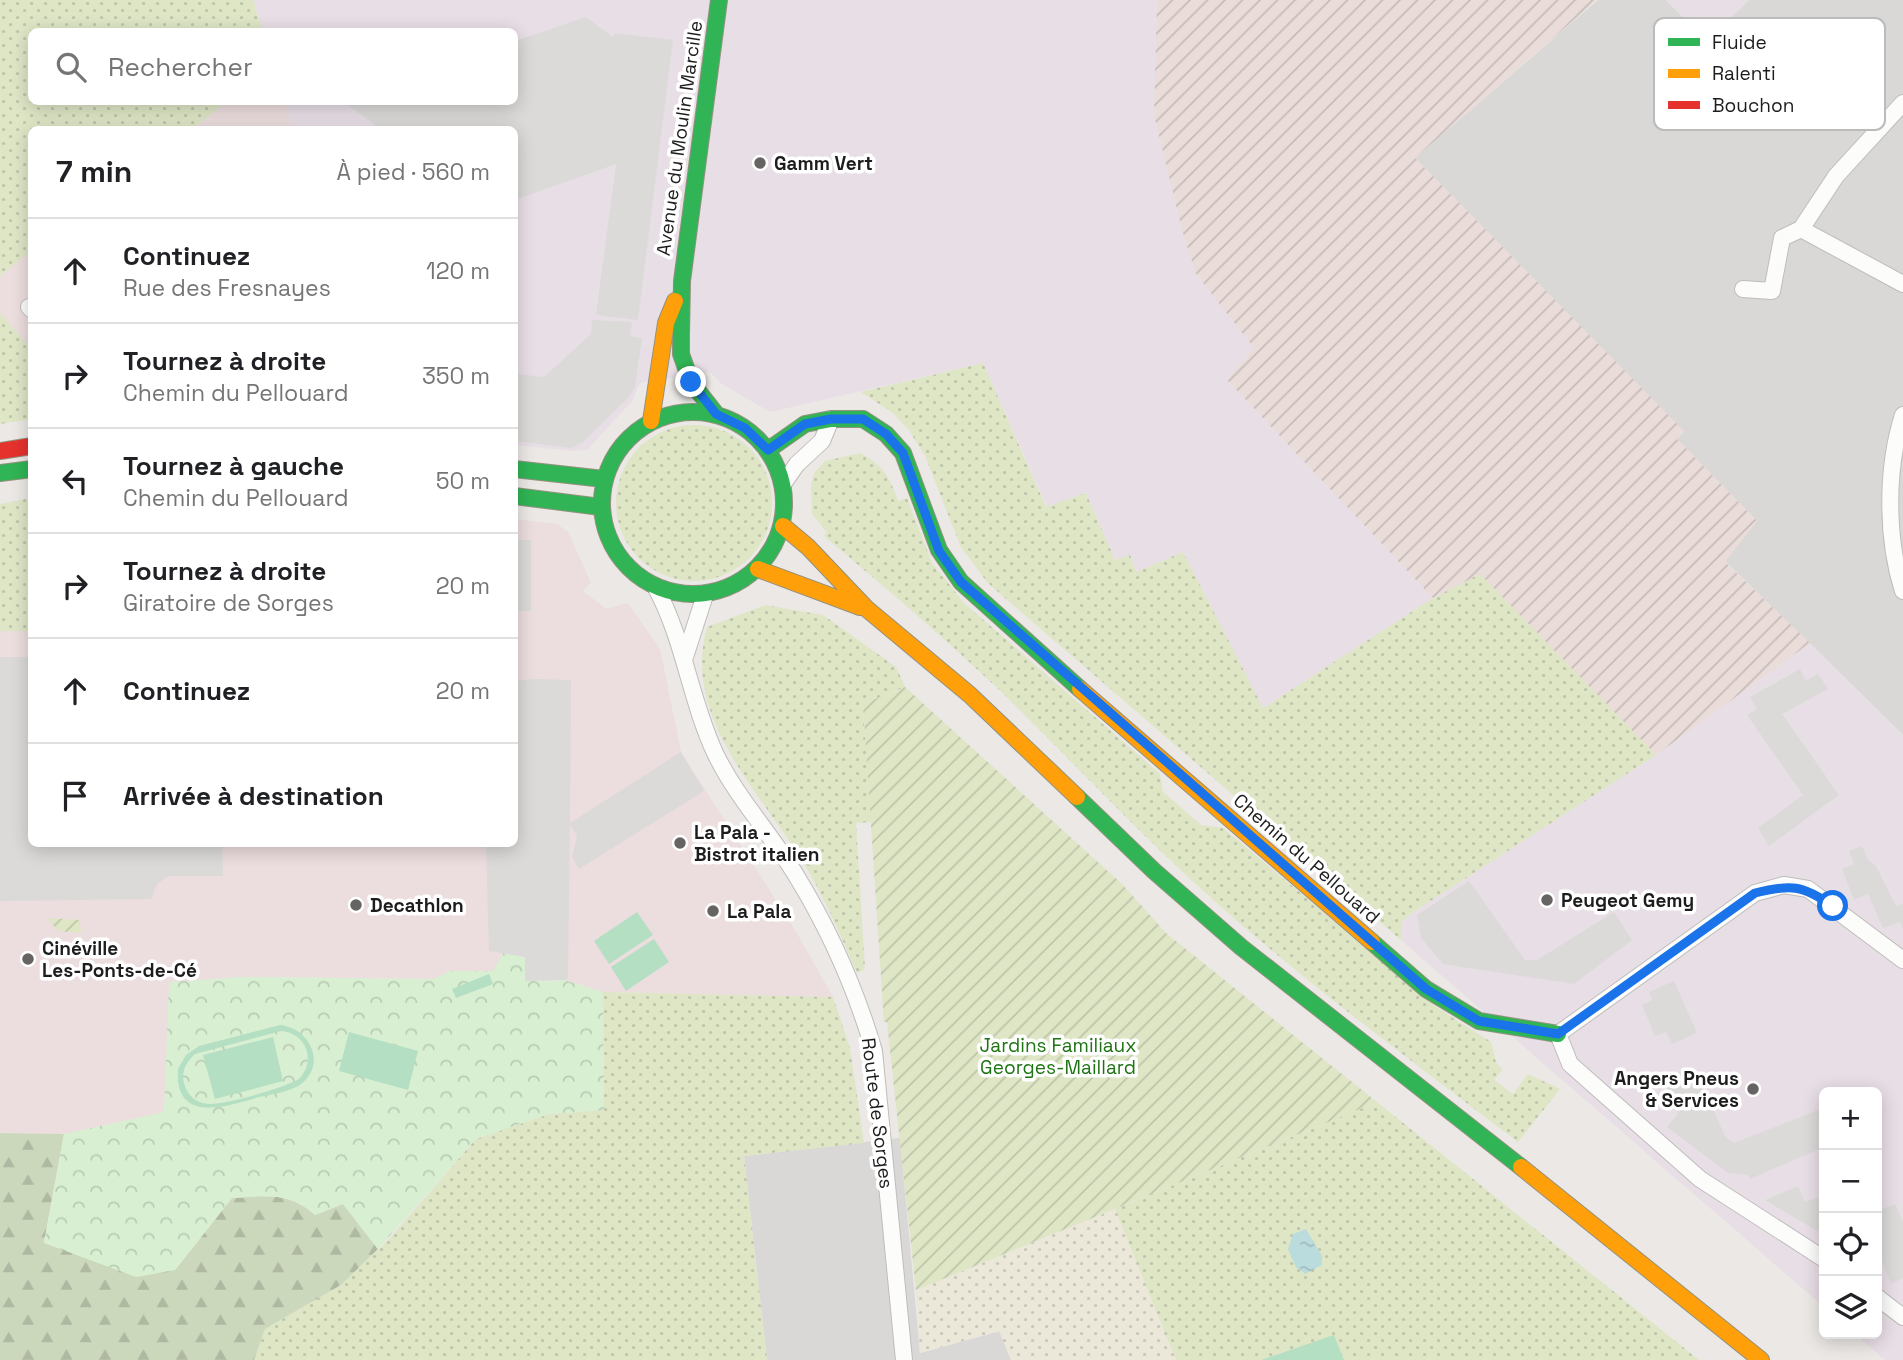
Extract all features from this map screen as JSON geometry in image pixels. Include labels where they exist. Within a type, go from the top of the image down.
[{"type":"main road","name":"Avenue du Moulin Marcille","points":[[716,414],[691,382],[681,354],[682,281],[719,0]]},
{"type":"main road","name":"Avenue du Moulin Marcille","points":[[651,421],[666,323],[682,281]]},
{"type":"main road","points":[[694,411],[716,414],[745,428],[768,450],[783,484],[783,526],[773,549],[758,569],[733,586],[705,595],[680,595],[656,588],[640,579],[620,559],[607,534],[601,507],[604,480],[614,456],[630,436],[651,421],[694,411]]},
{"type":"main road","name":"Chemin du Pellouard","points":[[768,450],[805,424],[831,419],[863,419],[886,434],[903,453],[939,551],[961,582],[983,604],[1426,989],[1479,1021],[1558,1034]]},
{"type":"main road","points":[[0,451],[28,447]]},
{"type":"main road","points":[[518,469],[604,480]]},
{"type":"main road","points":[[0,473],[28,470]]},
{"type":"main road","points":[[518,497],[601,507]]},
{"type":"main road","points":[[783,526],[808,547],[867,609],[970,695],[1154,871],[1241,947],[1571,1206],[1761,1360]]},
{"type":"main road","points":[[758,569],[867,609]]},
{"type":"street","points":[[1885,123],[1903,103]]},
{"type":"street","points":[[1743,289],[1772,291],[1782,238],[1801,229],[1836,176],[1878,130]]},
{"type":"street","points":[[1801,229],[1903,284]]},
{"type":"street","points":[[1903,415],[1893,454],[1891,508],[1903,592]]},
{"type":"street","points":[[783,484],[797,464],[822,442],[831,419]]},
{"type":"street","name":"Route de Sorges","points":[[656,588],[671,616],[695,704],[716,755],[797,877],[861,1006],[874,1051],[904,1360]]},
{"type":"street","points":[[684,660],[705,595]]},
{"type":"street","points":[[1819,1256],[1700,1179],[1570,1064],[1558,1034],[1755,893],[1784,886],[1808,889],[1903,960]]},
{"type":"street","points":[[1882,1301],[1903,1317]]},
{"type":"shaded area","points":[[253,0],[1157,0],[1154,115],[1182,230],[1196,274],[1254,348],[1227,380],[1433,598],[1263,708],[1183,552],[1136,572],[1115,561],[1086,493],[1047,507],[983,363],[770,412],[722,384],[710,372],[640,383],[632,401],[587,450],[518,445],[518,126],[292,126],[286,105],[518,105],[518,28],[262,28]]},
{"type":"shaded area","points":[[1157,0],[1597,0],[1415,158],[1684,431],[1677,439],[1757,521],[1725,562],[1810,643],[1656,755],[1480,575],[1433,598],[1227,380],[1254,348],[1196,274],[1182,230],[1154,115]]},
{"type":"shaded area","points":[[1598,0],[1666,0],[1684,18],[1654,18],[1654,130],[1885,130],[1885,18],[1731,18],[1749,0],[1903,0],[1903,735],[1725,561],[1757,521],[1677,439],[1684,432],[1415,158]]},
{"type":"shaded area","points":[[1666,0],[1749,0],[1731,18],[1684,18]]},
{"type":"shaded area","points":[[586,17],[613,37],[614,33],[673,40],[638,320],[596,315],[616,164],[518,199],[518,126],[374,126],[348,105],[518,105],[518,40]]},
{"type":"shaded area","points":[[222,105],[286,105],[292,126],[197,126]]},
{"type":"shaded area","points":[[28,253],[28,346],[0,313],[0,276]]},
{"type":"shaded area","points":[[592,320],[632,322],[630,336],[642,338],[635,387],[630,396],[583,442],[571,448],[518,441],[518,374],[544,377],[591,334]]},
{"type":"shaded area","points":[[518,519],[557,524],[568,532],[591,583],[583,591],[606,609],[628,603],[660,649],[681,752],[795,930],[833,997],[603,992],[564,980],[493,971],[449,971],[434,979],[243,977],[170,982],[164,1113],[64,1134],[0,1133],[0,631],[28,631],[28,847],[518,847]]},
{"type":"shaded area","points":[[518,540],[531,540],[531,611],[518,611]]},
{"type":"shaded area","points":[[1810,643],[1903,735],[1903,1360],[1885,1360],[1861,1339],[1882,1339],[1882,1087],[1819,1087],[1819,1303],[1401,940],[1401,923],[1412,913],[1656,755]]},
{"type":"shaded area","points":[[0,657],[28,657],[28,847],[222,847],[223,876],[168,876],[157,884],[151,899],[0,901]]},
{"type":"shaded area","points":[[1800,669],[1806,681],[1818,673],[1828,689],[1782,714],[1839,795],[1769,846],[1758,828],[1803,795],[1747,715],[1757,709],[1750,697]]},
{"type":"shaded area","points":[[571,680],[570,823],[681,752],[704,791],[579,869],[572,857],[577,836],[570,824],[568,978],[564,980],[525,981],[525,957],[489,951],[486,847],[518,847],[518,681]]},
{"type":"shaded area","points":[[1862,846],[1868,860],[1876,866],[1896,906],[1903,904],[1903,929],[1900,922],[1883,928],[1868,894],[1854,900],[1842,869],[1854,864],[1849,851]]},
{"type":"shaded area","points":[[1469,881],[1525,960],[1537,960],[1614,912],[1632,940],[1574,984],[1443,964],[1421,938],[1417,915]]},
{"type":"shaded area","points":[[1674,981],[1697,1033],[1672,1044],[1666,1032],[1655,1036],[1642,1005],[1652,1000],[1649,992]]},
{"type":"shaded area","points":[[1697,1073],[1725,1136],[1734,1143],[1819,1110],[1819,1149],[1750,1179],[1748,1175],[1728,1173],[1667,1127],[1678,1114],[1666,1087]]},
{"type":"shaded area","points":[[900,1138],[920,1353],[1000,1331],[1011,1360],[767,1360],[744,1156]]},
{"type":"shaded area","points":[[1798,1186],[1805,1202],[1818,1197],[1819,1232],[1765,1200]]},
{"type":"shaded area","points":[[1895,1204],[1903,1222],[1903,1278],[1891,1284],[1882,1262],[1882,1209]]},
{"type":"shaded area","points":[[1115,1209],[1176,1360],[1011,1360],[999,1331],[920,1353],[916,1290]]},
{"type":"green space","points":[[0,0],[253,0],[262,28],[28,28],[28,105],[222,105],[197,126],[28,126],[28,253],[0,276]]},
{"type":"green space","points":[[0,313],[28,345],[28,419],[0,424]]},
{"type":"green space","points":[[983,363],[1046,507],[1086,493],[1115,560],[1130,555],[1136,572],[1183,552],[1263,708],[1433,598],[1480,574],[1656,755],[1412,913],[1401,923],[1401,940],[987,582],[961,547],[925,456],[909,430],[893,413],[861,392]]},
{"type":"green space","points":[[694,425],[724,431],[749,448],[766,473],[772,503],[766,533],[749,558],[724,575],[694,581],[664,575],[639,558],[622,533],[616,503],[622,473],[639,448],[664,431]]},
{"type":"green space","points":[[860,453],[884,472],[898,501],[907,498],[932,563],[964,603],[1160,774],[1163,792],[1201,825],[1223,828],[1439,1009],[1491,1042],[1496,1062],[1502,1070],[1494,1080],[1513,1094],[1528,1074],[1560,1089],[1518,1142],[1329,997],[1219,905],[1143,834],[974,666],[824,536],[827,532],[812,514],[811,486],[814,473],[825,461]]},
{"type":"green space","points":[[28,499],[28,631],[0,631],[0,504]]},
{"type":"green space","points":[[765,605],[823,615],[896,667],[905,687],[863,704],[871,822],[856,823],[865,969],[857,973],[831,914],[800,857],[728,750],[714,721],[705,690],[702,659],[707,627]]},
{"type":"green space","name":"Jardins Familiaux Georges-Maillard","points":[[905,687],[1122,884],[1167,934],[1377,1102],[916,1290],[887,1022],[884,1022],[863,704]]},
{"type":"green space","points":[[637,912],[653,935],[609,964],[594,941]]},
{"type":"green space","points":[[47,918],[80,920],[81,933],[58,931]]},
{"type":"green space","points":[[654,939],[669,962],[626,991],[611,967]]},
{"type":"green space","points":[[504,952],[525,957],[525,981],[564,980],[603,992],[604,1110],[549,1114],[476,1139],[378,1249],[343,1204],[315,1215],[296,1202],[266,1196],[232,1198],[175,1270],[136,1277],[44,1243],[64,1134],[164,1112],[169,982],[243,977],[434,979],[449,971],[493,971]]},
{"type":"green space","points":[[489,974],[493,984],[456,998],[452,989]]},
{"type":"green space","points":[[603,992],[833,997],[850,1048],[864,1143],[744,1156],[767,1360],[254,1360],[265,1329],[341,1285],[389,1239],[476,1139],[549,1114],[604,1110]]},
{"type":"green space","points":[[280,1025],[300,1033],[307,1040],[314,1057],[313,1067],[309,1076],[292,1089],[219,1107],[194,1105],[185,1098],[179,1087],[178,1069],[186,1055],[199,1046]],"holes":[[[281,1031],[290,1033],[302,1042],[308,1056],[304,1072],[299,1079],[281,1087],[216,1104],[200,1102],[187,1091],[183,1079],[184,1071],[195,1054]]]},
{"type":"green space","points":[[349,1032],[418,1051],[408,1090],[339,1071]]},
{"type":"green space","points":[[273,1037],[283,1081],[215,1099],[203,1055]]},
{"type":"green space","points":[[1377,1102],[1699,1360],[1176,1360],[1115,1209]]},
{"type":"green space","points":[[0,1133],[64,1134],[44,1242],[175,1270],[232,1198],[266,1196],[296,1202],[315,1215],[343,1204],[378,1249],[341,1285],[265,1329],[254,1360],[0,1360]]},
{"type":"green space","points":[[1334,1335],[1344,1360],[1261,1360]]},
{"type":"water","points":[[1306,1229],[1322,1256],[1322,1265],[1305,1274],[1296,1267],[1288,1249],[1293,1234]]},
{"type":"traffic: fast","points":[[716,414],[691,382],[681,354],[681,335],[682,281],[719,0]]},
{"type":"traffic: fast","points":[[693,412],[728,418],[758,438],[778,468],[784,503],[778,538],[758,568],[728,588],[693,594],[658,588],[628,568],[608,538],[602,503],[608,468],[628,438],[658,418],[693,412]]},
{"type":"traffic: fast","points":[[768,450],[805,424],[831,419],[863,419],[886,434],[903,453],[939,550],[961,582],[1080,689]]},
{"type":"traffic: fast","points":[[518,469],[604,479]]},
{"type":"traffic: fast","points":[[0,473],[28,470]]},
{"type":"traffic: fast","points":[[518,497],[601,507]]},
{"type":"traffic: fast","points":[[1077,797],[1154,871],[1241,947],[1521,1167]]},
{"type":"traffic: fast","points":[[1372,942],[1426,989],[1479,1021],[1558,1034]]},
{"type":"traffic: slow","points":[[651,421],[666,323],[675,301]]},
{"type":"traffic: slow","points":[[783,526],[808,547],[867,609],[970,695],[1077,797]]},
{"type":"traffic: slow","points":[[758,569],[860,607]]},
{"type":"traffic: slow","points":[[1080,689],[1372,942]]},
{"type":"traffic: slow","points":[[1521,1167],[1761,1360]]},
{"type":"traffic: jam","points":[[0,451],[28,447]]},
{"type":"place","name":"Gamm Vert","points":[[760,163]]},
{"type":"place","name":"La Pala - Bistrot italien","points":[[680,843]]},
{"type":"place","name":"Peugeot Gemy","points":[[1547,900]]},
{"type":"place","name":"Decathlon","points":[[356,905]]},
{"type":"place","name":"La Pala","points":[[713,911]]},
{"type":"place","name":"Cinéville Les-Ponts-de-Cé","points":[[28,959]]},
{"type":"place","name":"Angers Pneus & Services","points":[[1753,1089]]},
{"type":"route","points":[[691,382],[706,405],[716,414],[745,428],[768,450],[805,424],[831,419],[863,419],[886,434],[903,453],[939,551],[961,582],[983,604],[1426,989],[1458,1011],[1479,1021],[1558,1034],[1755,893],[1784,886],[1808,889],[1833,906]]}]
